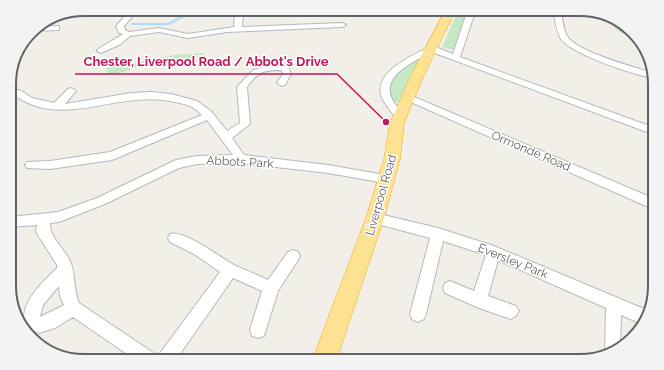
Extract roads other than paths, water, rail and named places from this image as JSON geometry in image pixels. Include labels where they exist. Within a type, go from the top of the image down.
[{"type":"highway","name":"Liverpool Road","points":[[326,354],[375,218],[392,159],[400,116],[418,72],[432,49],[448,16]]},
{"type":"street","points":[[128,34],[122,31],[120,26],[129,16]]},
{"type":"street","points":[[238,30],[240,16]]},
{"type":"street","points":[[456,57],[470,16]]},
{"type":"street","points":[[559,16],[562,33],[566,41],[589,54],[647,74]]},
{"type":"street","points":[[101,51],[116,43],[128,34],[160,30],[188,36],[238,30],[342,25]]},
{"type":"street","points":[[45,28],[56,28]]},
{"type":"street","points":[[400,116],[386,95],[386,83],[399,66],[432,49],[648,129]]},
{"type":"street","points":[[225,136],[245,124],[242,87],[253,72],[266,67],[290,66],[282,83]]},
{"type":"street","points":[[56,107],[71,91]]},
{"type":"street","points":[[17,92],[24,98],[37,104],[56,107],[81,106],[123,97],[145,95],[170,97],[194,103],[208,116],[225,136],[241,159]]},
{"type":"street","name":"Ormonde Road","points":[[407,97],[648,202]]},
{"type":"street","points":[[31,165],[50,165],[112,156],[208,116]]},
{"type":"street","name":"Abbots Park","points":[[16,221],[59,217],[101,201],[176,164],[197,160],[241,159],[328,169],[385,179]]},
{"type":"street","name":"Eversley Park","points":[[375,218],[438,234],[494,252],[641,316]]},
{"type":"street","points":[[44,219],[43,231],[64,264],[68,296],[74,308],[142,354]]},
{"type":"street","points":[[418,314],[438,234]]},
{"type":"street","points":[[175,238],[199,250],[230,270],[271,288]]},
{"type":"street","points":[[479,301],[494,252]]},
{"type":"street","points":[[258,330],[271,288],[293,256]]},
{"type":"street","points":[[65,270],[37,302],[30,314],[32,322],[39,325],[49,322],[74,308]]},
{"type":"street","points":[[170,354],[230,270]]},
{"type":"street","points":[[450,288],[479,301],[511,311]]},
{"type":"street","points":[[612,346],[614,304]]},
{"type":"waterway","points":[[132,24],[168,24],[184,16]]},
{"type":"place","name":"Chester, Liverpool Road / Abbot's Drive","points":[[386,122]]}]
